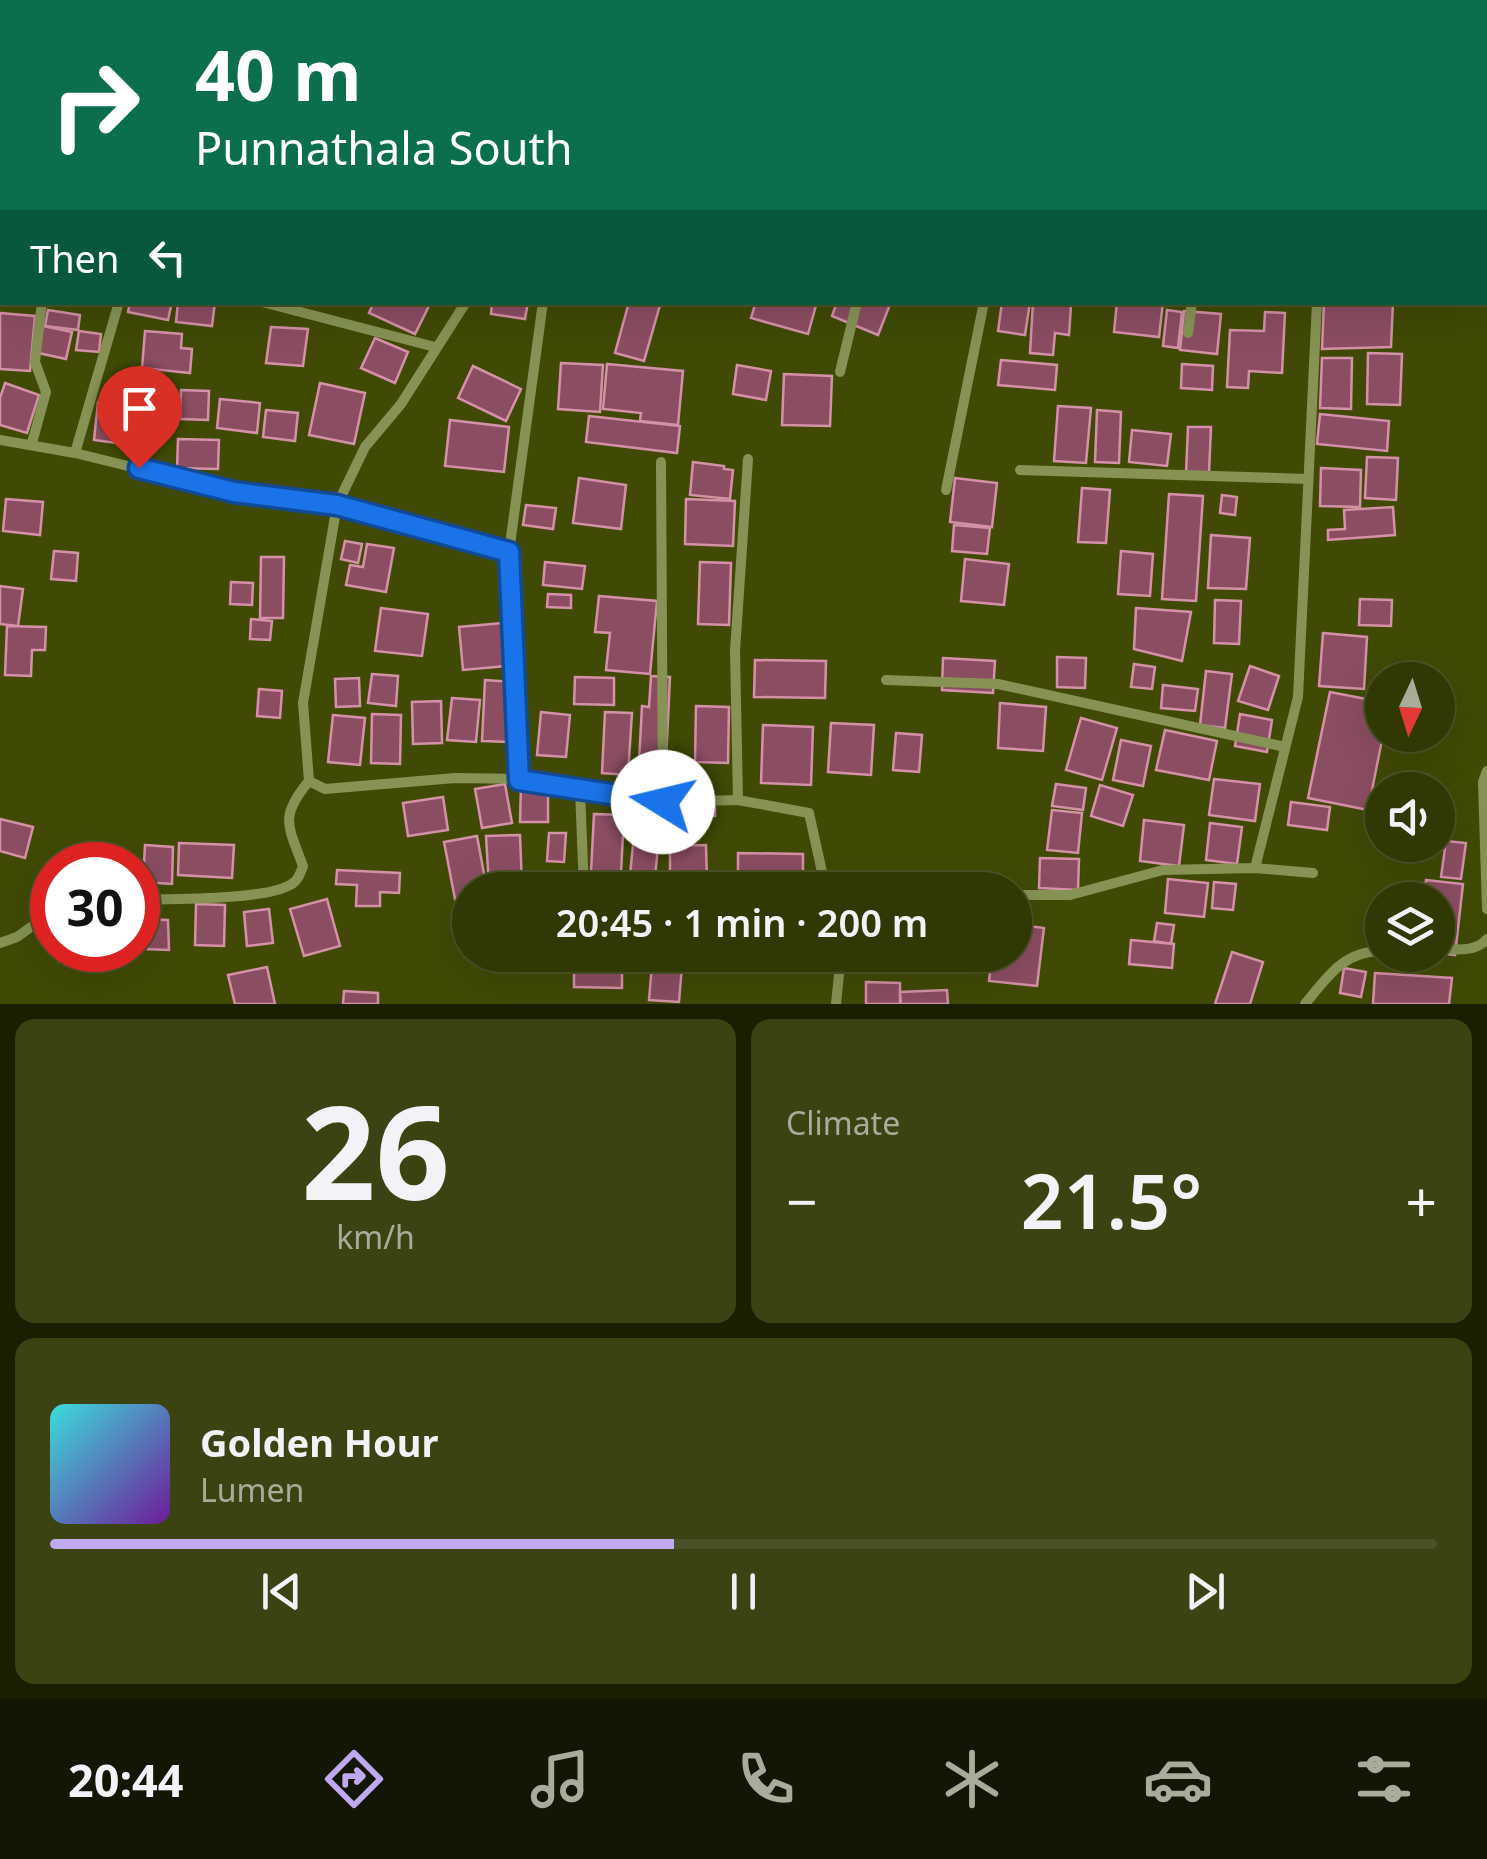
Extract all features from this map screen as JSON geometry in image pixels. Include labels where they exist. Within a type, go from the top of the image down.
[{"type":"street","points":[[32,444],[46,392],[35,362],[42,305]]},
{"type":"street","points":[[75,453],[118,305]]},
{"type":"street","points":[[273,305],[435,348]]},
{"type":"street","points":[[160,899],[238,896],[288,888],[298,879],[302,866],[286,820],[291,804],[309,782],[303,703],[337,505],[365,447],[400,404],[464,305]]},
{"type":"street","points":[[519,780],[509,552],[543,305]]},
{"type":"street","points":[[840,372],[856,305]]},
{"type":"street","points":[[946,490],[983,305]]},
{"type":"street","points":[[1188,333],[1192,305]]},
{"type":"street","points":[[1255,868],[1298,697],[1318,305]]},
{"type":"street","points":[[0,440],[75,453],[234,492],[337,505],[509,552]]},
{"type":"street","points":[[738,800],[735,651],[748,459]]},
{"type":"street","points":[[661,462],[663,802]]},
{"type":"street","points":[[1020,470],[1308,479]]},
{"type":"street","points":[[886,680],[998,684],[1285,747]]},
{"type":"street","points":[[1487,771],[1483,782],[1487,910]]},
{"type":"street","points":[[309,782],[325,789],[454,778],[519,780],[663,802],[738,800],[810,813],[822,872]]},
{"type":"street","points":[[580,790],[583,872]]},
{"type":"street","points":[[1032,895],[1070,895],[1163,870],[1255,868],[1313,873]]},
{"type":"street","points":[[0,943],[30,928]]},
{"type":"street","points":[[1455,949],[1481,946],[1487,939]]},
{"type":"street","points":[[1305,1004],[1338,965],[1352,955],[1365,953]]},
{"type":"street","points":[[836,1004],[839,972]]},
{"type":"building","points":[[129,305],[171,305],[168,320],[128,312]]},
{"type":"building","points":[[178,305],[215,305],[212,326],[176,322]]},
{"type":"building","points":[[373,305],[429,306],[415,334],[369,313]]},
{"type":"building","points":[[492,305],[527,305],[525,319],[491,314]]},
{"type":"building","points":[[628,305],[660,305],[644,361],[615,353]]},
{"type":"building","points":[[755,305],[816,305],[808,334],[751,318]]},
{"type":"building","points":[[836,305],[890,305],[878,335],[832,316]]},
{"type":"building","points":[[1002,305],[1030,305],[1025,335],[998,331]]},
{"type":"building","points":[[1033,305],[1071,306],[1069,335],[1055,333],[1053,355],[1030,353]]},
{"type":"building","points":[[1117,305],[1163,305],[1159,337],[1114,332]]},
{"type":"building","points":[[1324,305],[1393,305],[1391,347],[1322,349]]},
{"type":"building","points":[[48,310],[80,315],[78,330],[45,326]]},
{"type":"building","points":[[1167,310],[1182,312],[1178,348],[1163,346]]},
{"type":"building","points":[[1184,311],[1221,314],[1217,354],[1180,350]]},
{"type":"building","points":[[1265,312],[1285,313],[1282,373],[1249,371],[1248,388],[1227,387],[1230,330],[1264,331]]},
{"type":"building","points":[[0,313],[35,316],[30,371],[0,369]]},
{"type":"building","points":[[43,326],[72,332],[66,359],[38,353]]},
{"type":"building","points":[[271,327],[308,329],[303,366],[266,363]]},
{"type":"building","points":[[79,331],[101,334],[99,352],[76,350]]},
{"type":"building","points":[[145,331],[182,334],[181,348],[192,349],[190,373],[142,368]]},
{"type":"building","points":[[375,338],[408,352],[395,383],[361,368]]},
{"type":"building","points":[[1368,353],[1402,354],[1400,405],[1367,404]]},
{"type":"building","points":[[1322,358],[1352,358],[1351,409],[1320,408]]},
{"type":"building","points":[[1001,360],[1057,365],[1055,390],[998,385]]},
{"type":"building","points":[[561,363],[603,365],[600,412],[558,409]]},
{"type":"building","points":[[607,364],[683,371],[678,425],[640,421],[641,413],[603,409]]},
{"type":"building","points":[[1182,364],[1213,366],[1212,390],[1181,388]]},
{"type":"building","points":[[737,365],[771,371],[766,400],[733,394]]},
{"type":"building","points":[[473,366],[521,389],[506,421],[458,398]]},
{"type":"building","points":[[784,374],[832,376],[830,426],[782,425]]},
{"type":"building","points":[[131,377],[163,380],[159,421],[127,417]]},
{"type":"building","points":[[5,383],[39,395],[27,433],[0,425],[0,398]]},
{"type":"building","points":[[320,383],[365,393],[354,444],[309,435]]},
{"type":"building","points":[[181,390],[209,391],[208,420],[180,419]]},
{"type":"building","points":[[220,399],[260,403],[257,433],[217,428]]},
{"type":"building","points":[[98,402],[121,404],[117,443],[94,440]]},
{"type":"building","points":[[1058,406],[1091,408],[1086,463],[1054,461]]},
{"type":"building","points":[[266,410],[298,413],[295,441],[263,437]]},
{"type":"building","points":[[1097,410],[1121,412],[1119,463],[1095,462]]},
{"type":"building","points":[[1320,414],[1389,421],[1387,451],[1317,444]]},
{"type":"building","points":[[589,416],[680,426],[677,453],[586,442]]},
{"type":"building","points":[[450,420],[509,427],[504,472],[445,466]]},
{"type":"building","points":[[1188,427],[1211,427],[1209,473],[1186,473]]},
{"type":"building","points":[[1132,430],[1171,434],[1167,466],[1129,462]]},
{"type":"building","points":[[178,439],[219,440],[218,469],[177,468]]},
{"type":"building","points":[[1367,457],[1398,458],[1396,500],[1365,498]]},
{"type":"building","points":[[693,462],[733,470],[730,499],[690,495]]},
{"type":"building","points":[[1321,468],[1361,470],[1360,507],[1320,506]]},
{"type":"building","points":[[579,478],[626,485],[621,529],[573,523]]},
{"type":"building","points":[[955,478],[997,483],[992,527],[950,522]]},
{"type":"building","points":[[1082,488],[1110,490],[1106,543],[1078,542]]},
{"type":"building","points":[[1169,494],[1203,496],[1196,601],[1162,599]]},
{"type":"building","points":[[1222,495],[1237,497],[1235,515],[1220,513]]},
{"type":"building","points":[[6,499],[43,502],[40,535],[3,531]]},
{"type":"building","points":[[686,499],[735,501],[733,546],[685,544]]},
{"type":"building","points":[[526,505],[556,508],[553,529],[523,525]]},
{"type":"building","points":[[1393,507],[1395,535],[1328,540],[1328,530],[1345,529],[1344,510]]},
{"type":"building","points":[[954,525],[990,528],[987,554],[952,551]]},
{"type":"building","points":[[1211,535],[1250,538],[1246,589],[1208,588]]},
{"type":"building","points":[[345,541],[362,544],[358,563],[341,559]]},
{"type":"building","points":[[367,544],[394,548],[386,592],[346,585],[350,565],[363,567]]},
{"type":"building","points":[[54,551],[78,553],[76,581],[51,579]]},
{"type":"building","points":[[1121,551],[1153,554],[1150,596],[1118,594]]},
{"type":"building","points":[[261,557],[284,557],[283,618],[260,618]]},
{"type":"building","points":[[965,559],[1009,564],[1004,605],[961,601]]},
{"type":"building","points":[[545,562],[585,566],[582,589],[543,585]]},
{"type":"building","points":[[700,562],[731,563],[729,625],[698,624]]},
{"type":"building","points":[[231,582],[253,583],[252,605],[230,604]]},
{"type":"building","points":[[0,586],[23,589],[18,626],[0,624]]},
{"type":"building","points":[[548,594],[571,595],[571,608],[547,607]]},
{"type":"building","points":[[599,596],[657,601],[650,674],[606,670],[610,633],[595,632]]},
{"type":"building","points":[[1360,599],[1392,600],[1391,626],[1359,625]]},
{"type":"building","points":[[1215,600],[1241,601],[1239,644],[1214,643]]},
{"type":"building","points":[[381,608],[428,614],[422,656],[375,651]]},
{"type":"building","points":[[1136,608],[1191,612],[1182,661],[1134,649]]},
{"type":"building","points":[[251,619],[272,621],[270,640],[250,639]]},
{"type":"building","points":[[502,623],[506,666],[463,670],[459,627]]},
{"type":"building","points":[[7,626],[46,627],[45,650],[32,650],[31,676],[5,675]]},
{"type":"building","points":[[1323,633],[1367,637],[1364,689],[1319,686]]},
{"type":"building","points":[[1057,657],[1086,658],[1085,688],[1057,687]]},
{"type":"building","points":[[943,658],[995,661],[993,693],[942,690]]},
{"type":"building","points":[[755,660],[826,661],[825,698],[754,697]]},
{"type":"building","points":[[1134,664],[1155,667],[1152,689],[1131,687]]},
{"type":"building","points":[[1250,666],[1279,676],[1268,710],[1238,701]]},
{"type":"building","points":[[1206,671],[1232,674],[1225,728],[1200,725]]},
{"type":"building","points":[[372,674],[398,676],[396,706],[368,703]]},
{"type":"building","points":[[651,676],[670,677],[665,781],[638,780],[642,706],[649,707]]},
{"type":"building","points":[[575,677],[614,678],[614,705],[574,704]]},
{"type":"building","points":[[359,678],[360,706],[336,707],[335,679]]},
{"type":"building","points":[[485,680],[515,682],[512,742],[482,741]]},
{"type":"building","points":[[1163,685],[1198,689],[1195,711],[1161,708]]},
{"type":"building","points":[[259,689],[282,691],[280,718],[257,716]]},
{"type":"building","points":[[1330,692],[1365,699],[1365,752],[1380,752],[1376,772],[1365,772],[1365,809],[1308,798]]},
{"type":"building","points":[[452,698],[480,700],[476,742],[447,740]]},
{"type":"building","points":[[441,701],[442,743],[413,744],[412,702]]},
{"type":"building","points":[[1000,703],[1046,707],[1043,751],[998,748]]},
{"type":"building","points":[[696,706],[729,707],[728,763],[695,762]]},
{"type":"building","points":[[541,712],[570,715],[566,757],[537,755]]},
{"type":"building","points":[[605,712],[632,713],[628,775],[602,773]]},
{"type":"building","points":[[372,714],[401,715],[400,764],[371,763]]},
{"type":"building","points":[[1240,714],[1272,720],[1267,752],[1235,746]]},
{"type":"building","points":[[333,715],[365,718],[360,765],[328,762]]},
{"type":"building","points":[[1081,718],[1117,728],[1102,780],[1066,770]]},
{"type":"building","points":[[831,723],[874,725],[871,775],[828,772]]},
{"type":"building","points":[[763,725],[813,727],[811,785],[761,783]]},
{"type":"building","points":[[1165,730],[1217,741],[1209,780],[1156,770]]},
{"type":"building","points":[[896,733],[922,735],[919,772],[893,770]]},
{"type":"building","points":[[1121,740],[1151,746],[1143,786],[1113,780]]},
{"type":"building","points":[[1214,779],[1260,784],[1255,821],[1209,815]]},
{"type":"building","points":[[505,784],[512,823],[482,828],[475,789]]},
{"type":"building","points":[[521,784],[548,784],[548,822],[520,822]]},
{"type":"building","points":[[1056,784],[1086,788],[1083,810],[1052,806]]},
{"type":"building","points":[[1100,785],[1133,795],[1123,826],[1091,816]]},
{"type":"building","points":[[443,797],[448,830],[408,836],[403,803]]},
{"type":"building","points":[[1291,802],[1330,807],[1327,830],[1288,825]]},
{"type":"building","points":[[681,805],[715,806],[715,816],[681,816]]},
{"type":"building","points":[[1052,810],[1082,813],[1078,853],[1047,850]]},
{"type":"building","points":[[594,814],[624,815],[621,872],[591,872]]},
{"type":"building","points":[[0,819],[33,827],[25,858],[0,851]]},
{"type":"building","points":[[1144,820],[1184,825],[1179,866],[1140,861]]},
{"type":"building","points":[[1210,823],[1242,827],[1237,864],[1206,860]]},
{"type":"building","points":[[549,833],[566,833],[564,862],[547,861]]},
{"type":"building","points":[[520,835],[521,872],[488,872],[486,836]]},
{"type":"building","points":[[634,835],[659,837],[656,872],[630,872]]},
{"type":"building","points":[[477,836],[484,872],[452,872],[452,883],[444,842]]},
{"type":"building","points":[[1455,842],[1466,843],[1461,879],[1441,877],[1443,862],[1455,862]]},
{"type":"building","points":[[179,843],[234,845],[232,878],[178,875]]},
{"type":"building","points":[[706,845],[707,872],[670,872],[670,846]]},
{"type":"building","points":[[160,846],[173,847],[172,884],[160,883]]},
{"type":"building","points":[[738,853],[803,854],[803,872],[738,872]]},
{"type":"building","points":[[1040,858],[1079,859],[1078,890],[1039,888]]},
{"type":"building","points":[[337,870],[400,873],[399,893],[380,892],[380,906],[356,906],[357,885],[336,884]]},
{"type":"building","points":[[1168,879],[1208,883],[1204,917],[1165,913]]},
{"type":"building","points":[[1214,882],[1236,884],[1233,910],[1212,908]]},
{"type":"building","points":[[1455,883],[1463,884],[1455,955]]},
{"type":"building","points":[[327,899],[340,946],[304,956],[290,909]]},
{"type":"building","points":[[196,904],[225,905],[224,946],[195,945]]},
{"type":"building","points":[[269,909],[273,943],[247,946],[244,912]]},
{"type":"building","points":[[160,920],[168,920],[169,950],[160,950]]},
{"type":"building","points":[[1157,923],[1174,925],[1171,944],[1154,941]]},
{"type":"building","points":[[1032,926],[1044,928],[1037,986],[989,981],[990,972],[1032,972]]},
{"type":"building","points":[[1131,940],[1174,944],[1172,968],[1129,964]]},
{"type":"building","points":[[1232,952],[1263,962],[1250,1004],[1215,1004]]},
{"type":"building","points":[[267,967],[275,1004],[235,1004],[228,975]]},
{"type":"building","points":[[1344,968],[1366,972],[1361,997],[1340,993]]},
{"type":"building","points":[[574,972],[622,972],[622,988],[574,987]]},
{"type":"building","points":[[651,972],[682,972],[679,1002],[649,1000]]},
{"type":"building","points":[[1375,973],[1452,978],[1449,1004],[1373,1004]]},
{"type":"building","points":[[866,982],[900,983],[900,1004],[866,1004]]},
{"type":"building","points":[[947,990],[948,1004],[901,1004],[900,992]]},
{"type":"building","points":[[344,991],[378,993],[378,1004],[343,1004]]},
{"type":"route","points":[[139,468],[234,492],[337,505],[509,552],[519,780],[663,802]]}]
